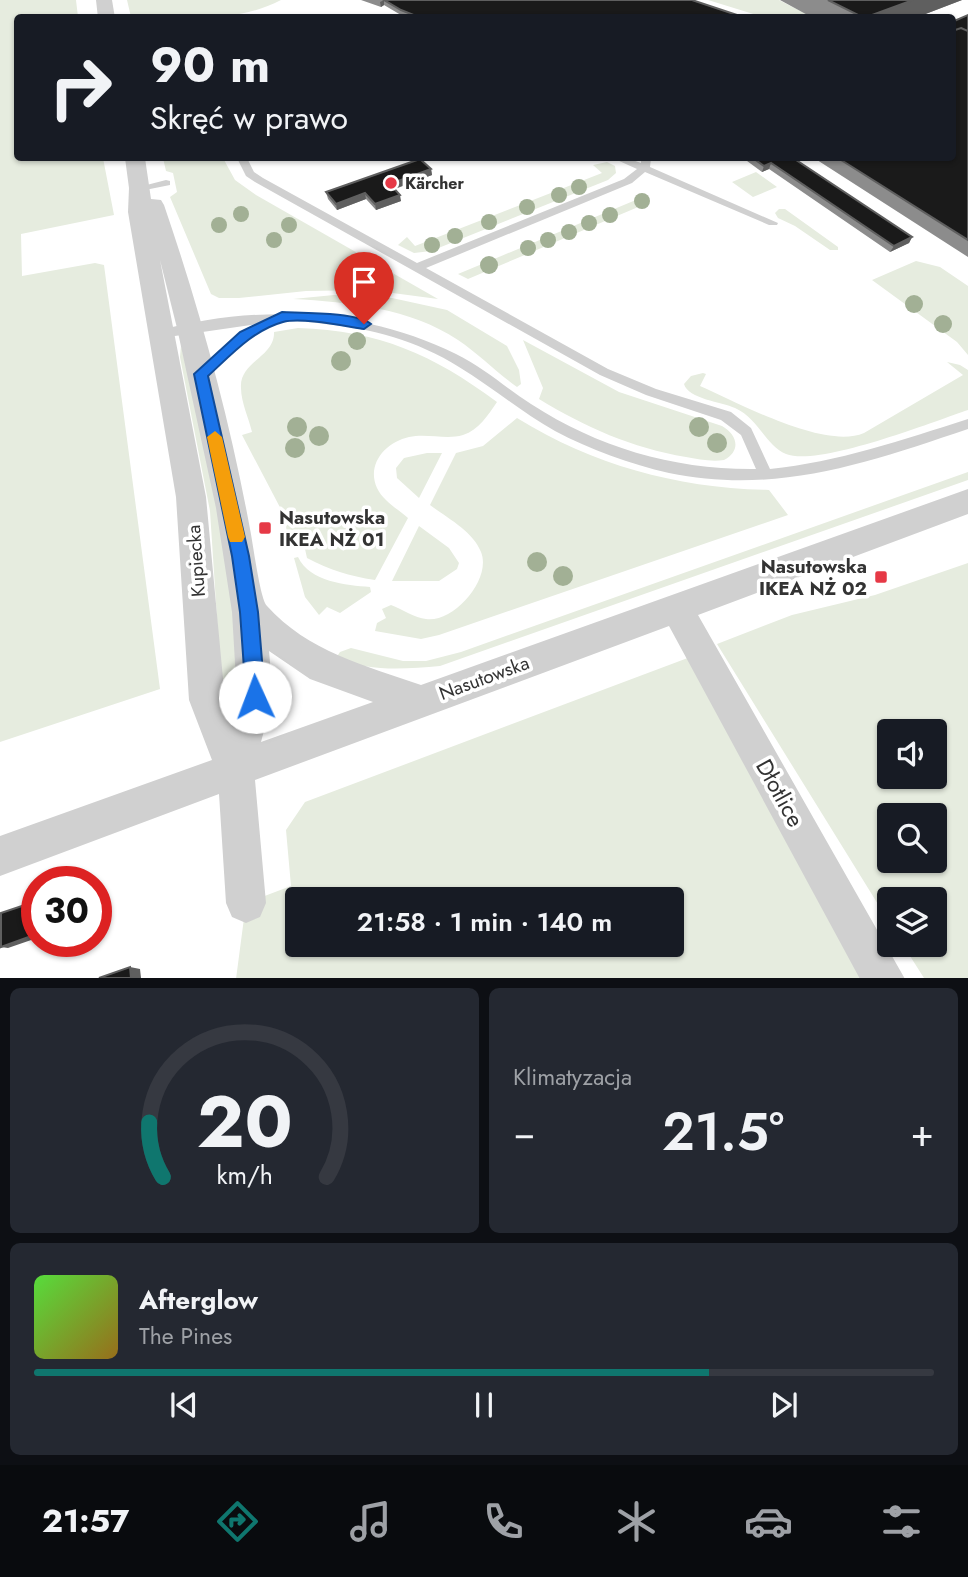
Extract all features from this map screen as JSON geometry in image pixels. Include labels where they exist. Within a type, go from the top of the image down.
[{"type":"street","name":"Kupiecka","points":[[137,161],[153,185],[176,331],[207,700],[235,771]]},
{"type":"street","name":"Kupiecka","points":[[176,331],[201,374],[231,508],[249,612],[255,697],[235,771]]},
{"type":"street","name":"Nasutowska","points":[[0,856],[968,501]]},
{"type":"street","name":"Dłotlice","points":[[676,607],[884,978]]},
{"type":"street","points":[[249,612],[287,645],[322,667],[421,702]]},
{"type":"street","points":[[235,771],[243,841],[246,903]]},
{"type":"lane","points":[[244,161],[250,174],[259,180],[612,376],[651,393],[726,416],[746,432],[766,476]]},
{"type":"lane","points":[[415,268],[628,181],[646,163],[773,223]]},
{"type":"lane","points":[[201,374],[245,335],[282,317]]},
{"type":"lane","points":[[176,331],[248,318],[324,318],[364,324],[425,344],[470,368],[546,420],[590,442],[622,455],[691,471],[766,476],[835,466],[968,424]]},
{"type":"shaded area","points":[[0,0],[76,0],[78,14],[14,14],[14,161],[104,161],[114,215],[21,234],[22,276],[95,263],[104,265],[160,689],[0,742]]},
{"type":"shaded area","points":[[127,0],[281,0],[239,14],[130,14]]},
{"type":"shaded area","points":[[708,0],[779,0],[806,14],[753,14]]},
{"type":"shaded area","points":[[164,161],[225,161],[235,180],[256,195],[438,299],[370,290],[306,291],[219,298],[211,294],[170,197],[177,192],[173,173],[166,171]]},
{"type":"shaded area","points":[[607,162],[615,166],[616,173],[608,180],[431,251],[414,253],[398,245],[407,237],[415,246],[602,173],[593,165]]},
{"type":"shaded area","points":[[756,172],[777,187],[753,197],[732,182]]},
{"type":"shaded area","points":[[643,197],[650,202],[468,279],[458,274]]},
{"type":"shaded area","points":[[779,209],[785,209],[838,247],[838,250],[830,250],[778,218],[775,213]]},
{"type":"shaded area","points":[[916,261],[940,267],[968,286],[968,355],[957,342],[872,280]]},
{"type":"shaded area","points":[[334,295],[392,298],[447,310],[507,346],[519,370],[521,384],[517,387],[458,340],[420,321],[357,305],[293,299]]},
{"type":"shaded area","points":[[298,328],[355,334],[404,348],[450,371],[497,402],[483,422],[469,433],[450,437],[409,437],[393,444],[380,455],[374,471],[377,488],[387,501],[408,518],[375,580],[340,572],[307,558],[303,540],[289,544],[284,515],[242,435],[252,432],[241,393],[245,372],[269,348],[274,332]]},
{"type":"shaded area","points":[[523,340],[619,392],[722,426],[734,438],[733,452],[724,460],[714,461],[666,453],[628,442],[574,419],[539,399],[543,388]]},
{"type":"shaded area","points":[[181,345],[213,483],[244,674],[221,680],[210,511],[180,357]]},
{"type":"shaded area","points":[[947,362],[968,370],[968,410],[849,449],[802,456],[786,454],[779,450],[743,413],[698,397],[684,384],[691,376],[703,373],[706,374],[700,386],[758,413],[805,430],[847,437],[864,433],[963,375]]},
{"type":"shaded area","points":[[517,418],[576,449],[638,471],[702,485],[769,490],[788,515],[439,635],[421,639],[375,631],[377,623],[386,618],[382,609],[391,605],[422,618],[437,618],[459,607],[476,586],[483,563],[477,544],[459,526],[430,505],[456,453],[483,446]]},
{"type":"shaded area","points":[[442,453],[419,498],[397,478],[396,468],[404,458]]},
{"type":"shaded area","points":[[968,472],[968,480],[440,666],[361,666],[336,658],[340,652],[351,648],[403,661],[426,661],[461,652]]},
{"type":"shaded area","points":[[419,526],[449,548],[459,563],[457,569],[439,581],[392,581]]},
{"type":"shaded area","points":[[298,557],[311,572],[320,577],[370,587],[371,592],[340,613],[327,607],[319,615],[305,597],[294,558]]},
{"type":"shaded area","points":[[968,563],[968,978],[924,978],[911,957],[947,957],[947,887],[877,887],[877,903],[717,644],[792,615],[875,595]]},
{"type":"shaded area","points":[[701,653],[870,978],[236,978],[246,903],[285,888],[285,957],[684,957],[684,887],[288,887],[291,886],[286,830],[305,802]]},
{"type":"building","points":[[384,0],[692,0],[734,14],[411,14]]},
{"type":"building","points":[[828,0],[913,0],[875,14],[856,14]]},
{"type":"building","points":[[968,15],[968,31],[961,28],[956,30],[956,20]]},
{"type":"building","points":[[961,28],[968,31],[968,240],[843,161],[956,161],[956,30]]},
{"type":"building","points":[[414,161],[422,161],[431,169],[390,184],[400,195],[375,204],[365,193],[336,204],[326,192]]},
{"type":"building","points":[[757,161],[798,161],[912,237],[894,246],[771,163],[764,166]]},
{"type":"building","points":[[21,906],[21,940],[1,947],[1,913]]},
{"type":"building","points":[[130,967],[131,978],[99,978]]},
{"type":"slow traffic","points":[[215,437],[236,537]]},
{"type":"place","name":"Kärcher","points":[[391,183]]},
{"type":"place","name":"Nasutowska IKEA NŻ 01","points":[[265,528]]},
{"type":"place","name":"Nasutowska IKEA NŻ 02","points":[[881,577]]},
{"type":"route","points":[[255,697],[249,612],[240,556],[201,374],[245,335],[282,317],[324,318],[364,324]]}]
